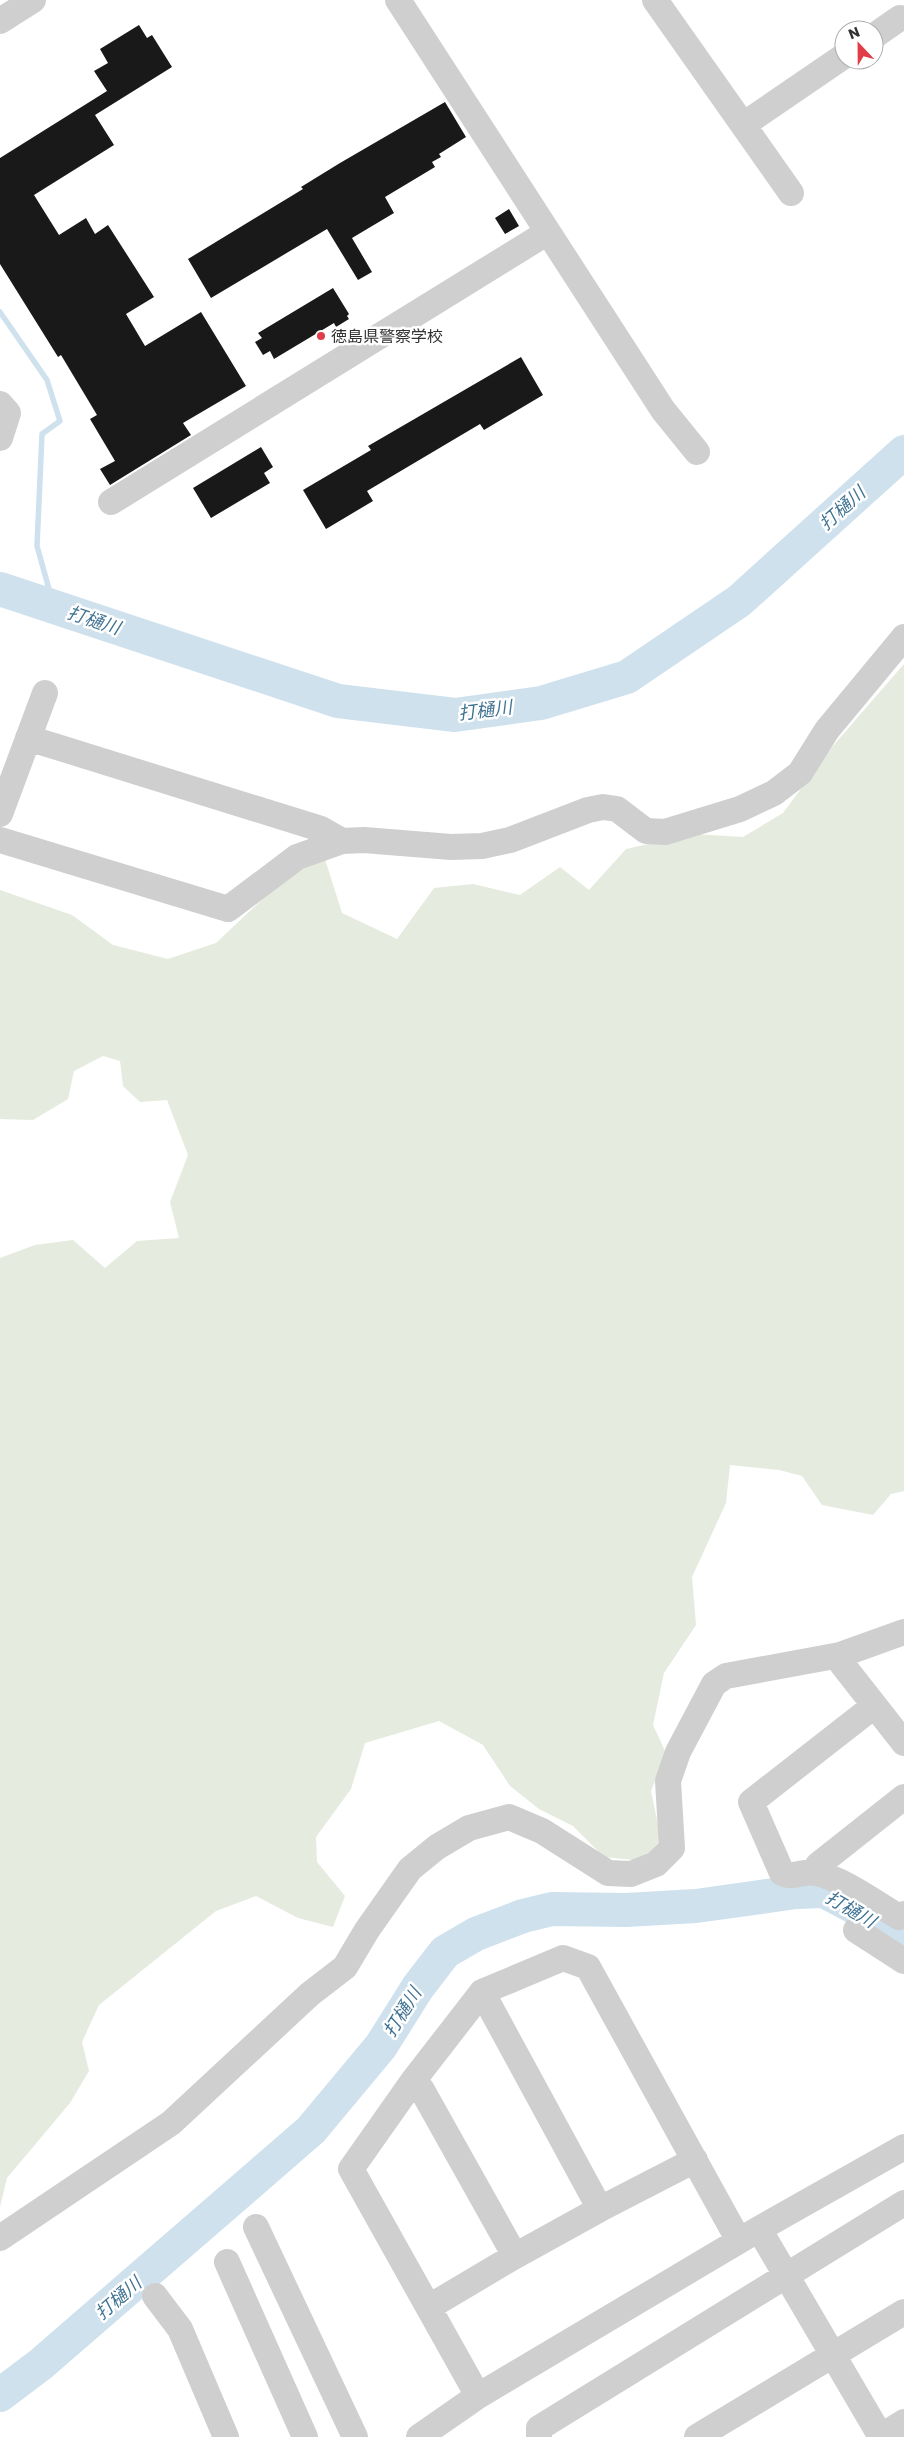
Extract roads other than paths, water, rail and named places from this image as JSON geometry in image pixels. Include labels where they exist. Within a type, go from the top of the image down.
[{"type":"street","points":[[0,21],[34,0]]},
{"type":"street","points":[[398,0],[663,410],[697,452]]},
{"type":"street","points":[[655,0],[791,193]]},
{"type":"street","points":[[884,26],[897,14]]},
{"type":"street","points":[[743,125],[834,63]]},
{"type":"street","points":[[112,502],[548,232]]},
{"type":"street","points":[[0,404],[8,413],[0,438]]},
{"type":"street","points":[[0,840],[228,909],[297,857],[342,841],[364,840],[451,847],[482,846],[510,840],[588,810],[603,807],[617,809],[646,831],[665,832],[740,809],[774,793],[800,773],[827,730],[904,637]]},
{"type":"street","points":[[0,814],[45,693]]},
{"type":"street","points":[[28,738],[321,828],[342,841]]},
{"type":"street","points":[[0,2238],[171,2123],[310,1994],[345,1967],[367,1930],[410,1869],[436,1847],[469,1828],[509,1817],[542,1831],[608,1873],[631,1874],[656,1864],[672,1848],[668,1781],[678,1752],[714,1684],[726,1676],[840,1656],[904,1632]]},
{"type":"street","points":[[840,1656],[842,1664],[904,1743]]},
{"type":"street","points":[[874,1706],[751,1802],[782,1873],[790,1877],[816,1873],[846,1886],[899,1917],[904,1914]]},
{"type":"street","points":[[816,1873],[818,1865],[904,1796]]},
{"type":"street","points":[[856,1930],[904,1961]]},
{"type":"street","points":[[478,2396],[351,2169],[413,2081],[482,1992],[563,1958],[588,1967],[695,2160],[749,2235],[785,2275],[881,2437],[904,2422]]},
{"type":"street","points":[[482,1992],[600,2209]]},
{"type":"street","points":[[413,2081],[422,2090],[514,2256]]},
{"type":"street","points":[[420,2437],[478,2396],[749,2235],[904,2147]]},
{"type":"street","points":[[429,2307],[514,2256],[695,2160]]},
{"type":"street","points":[[539,2437],[539,2428],[904,2203]]},
{"type":"street","points":[[256,2226],[355,2437]]},
{"type":"street","points":[[227,2262],[305,2437]]},
{"type":"street","points":[[155,2296],[180,2329],[226,2437]]},
{"type":"street","points":[[697,2437],[904,2312]]},
{"type":"waterway","points":[[0,312],[47,380],[60,421],[42,434],[37,546],[54,607]]},
{"type":"waterway","name":"打樋川","points":[[0,589],[338,701],[455,715],[541,703],[627,677],[739,601],[904,452]]},
{"type":"waterway","name":"打樋川","points":[[0,2395],[41,2364],[311,2130],[381,2046],[418,1987],[445,1952],[476,1934],[523,1916],[552,1909],[626,1910],[696,1906],[796,1892],[824,1891],[856,1908],[904,1940]]},
{"type":"place","name":"徳島県警察学校","points":[[321,336]]}]
